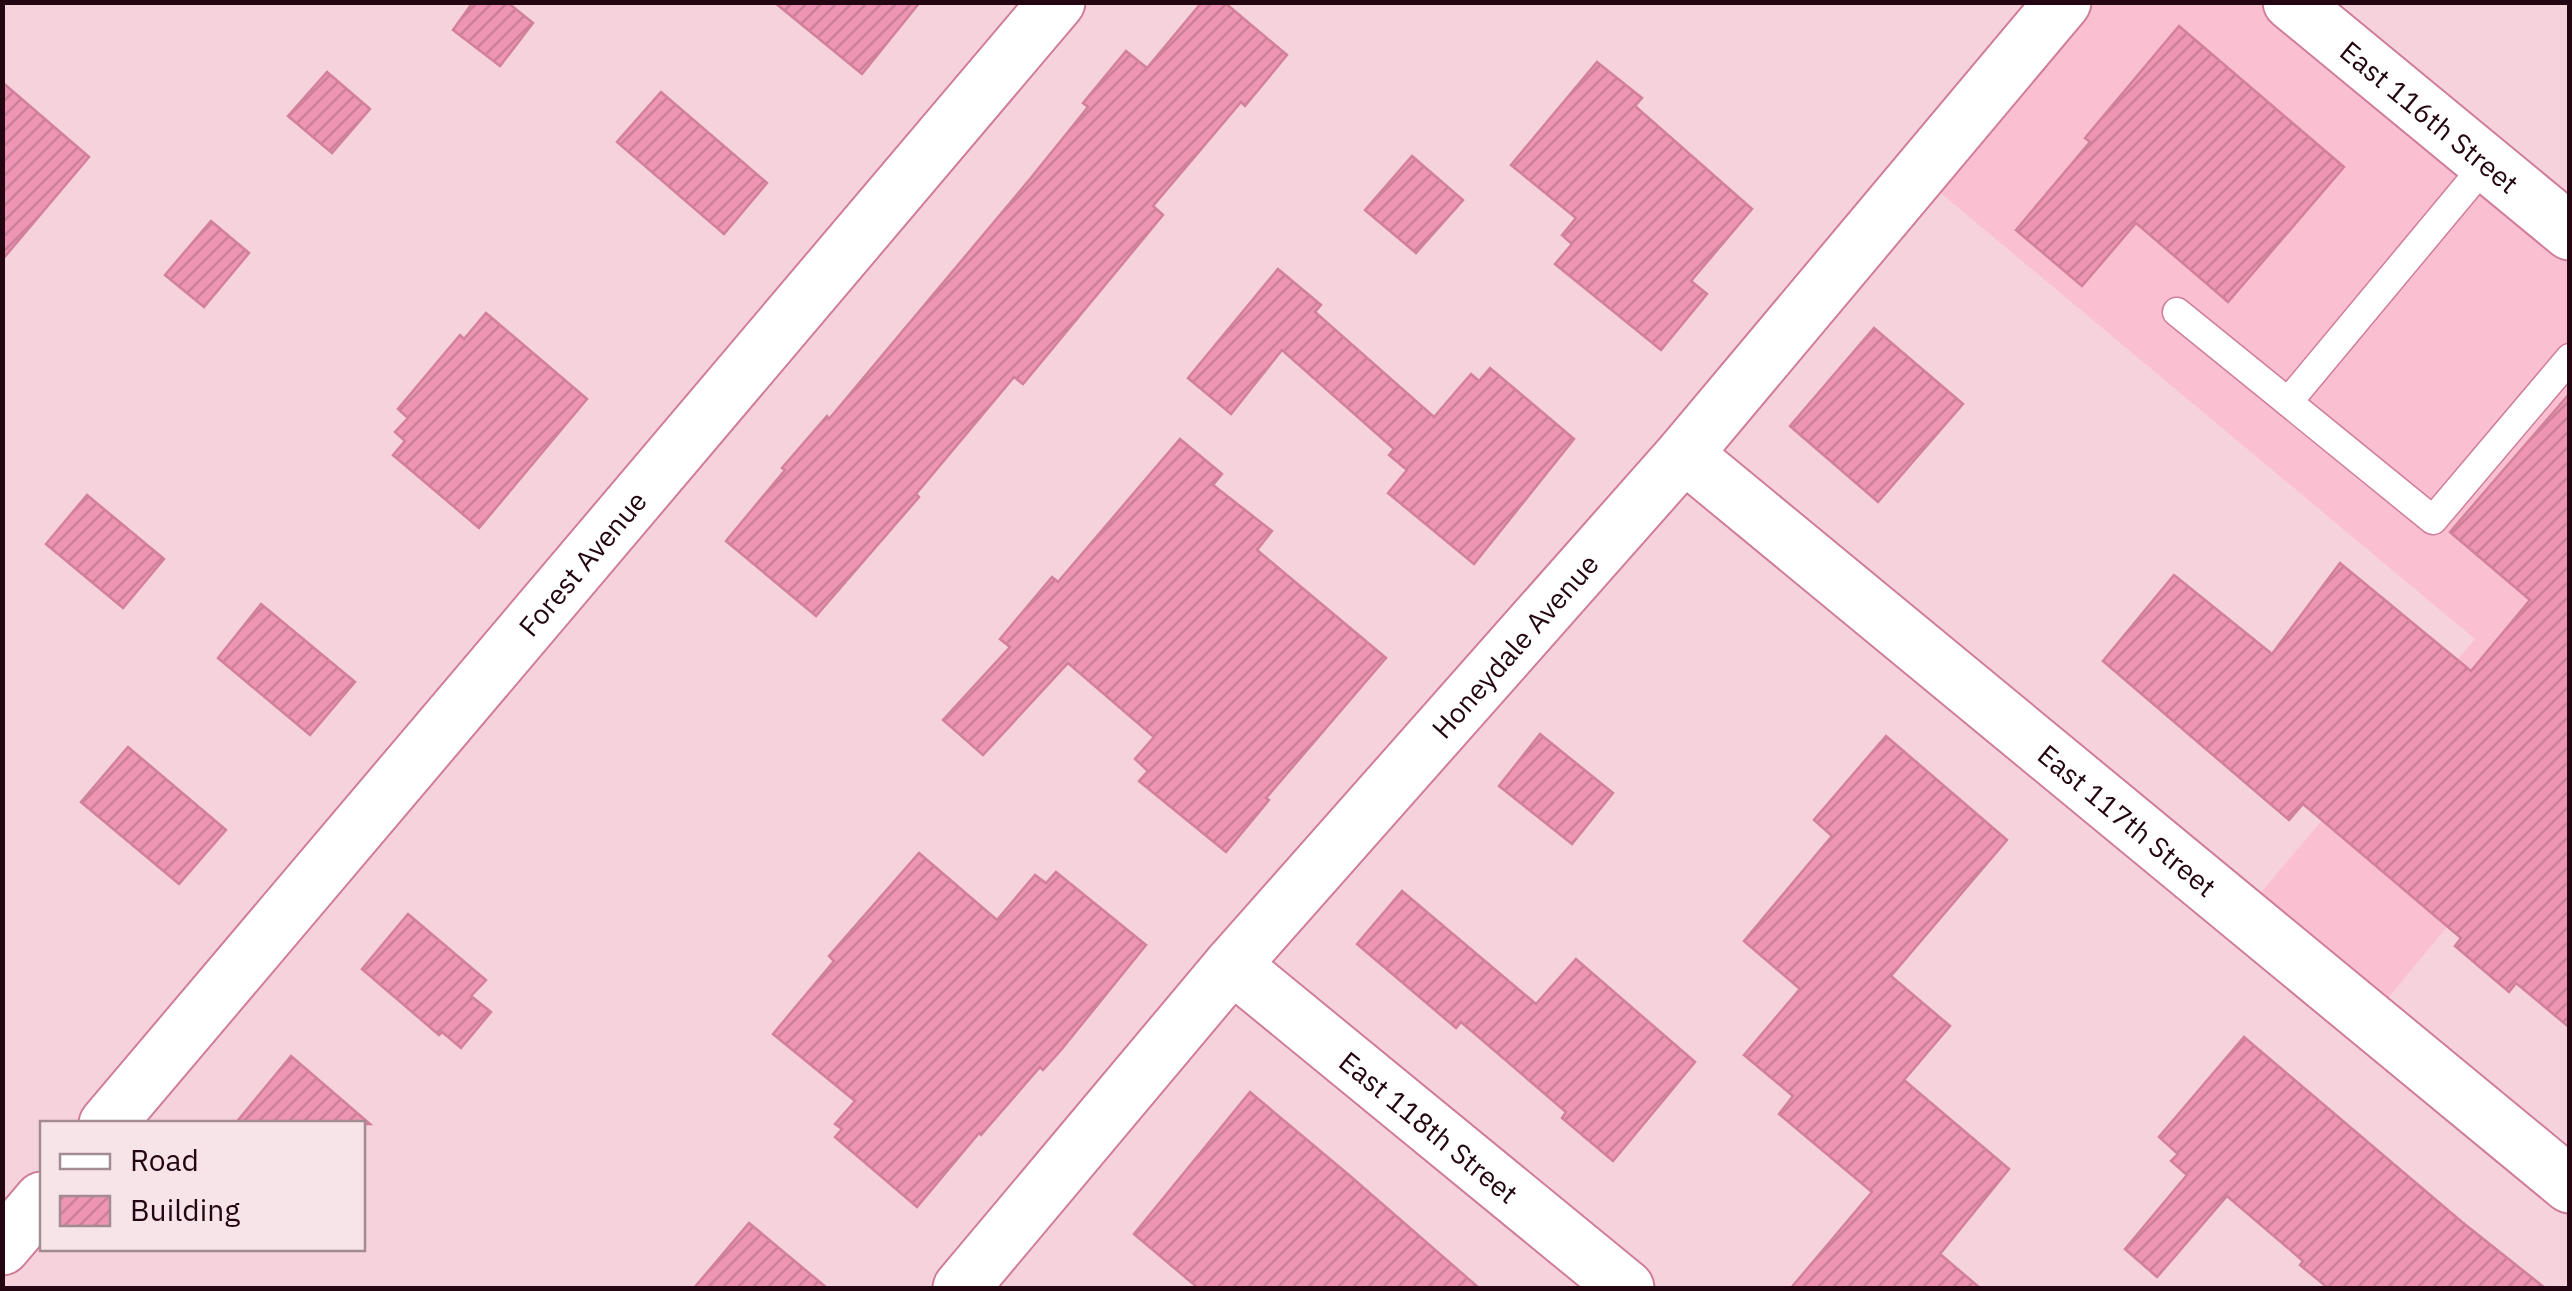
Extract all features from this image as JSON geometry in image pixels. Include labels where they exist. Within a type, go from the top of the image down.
[{"type":"street","name":"Forest Avenue","points":[[110,1121],[1057,2]]},
{"type":"street","name":"Honeydale Avenue","points":[[961,1288],[1232,965],[1684,454],[2063,2]]},
{"type":"street","name":"East 116th Street","points":[[2291,2],[2570,232]]},
{"type":"street","name":"East 117th Street","points":[[1684,454],[2570,1186]]},
{"type":"street","name":"East 118th Street","points":[[1232,965],[1626,1288]]},
{"type":"street","points":[[2,1247],[40,1202]]},
{"type":"lane","points":[[2288,402],[2486,164]]},
{"type":"lane","points":[[2178,312],[2433,520],[2570,358]]},
{"type":"shaded area","points":[[2063,3],[2291,3],[2569,232],[2569,779],[2370,1020],[2242,915],[2475,639],[1919,175]]},
{"type":"building","points":[[473,2],[507,2],[533,23],[500,66],[453,30]]},
{"type":"building","points":[[774,2],[920,2],[862,74]]},
{"type":"building","points":[[1202,2],[1224,2],[1287,55],[1245,106],[1241,102],[1153,206],[1163,215],[1023,384],[1014,377],[916,494],[919,497],[816,616],[726,541],[785,470],[782,468],[827,416],[829,419],[1030,179],[1088,107],[1083,103],[1126,51],[1147,68]]},
{"type":"building","points":[[2179,26],[2344,167],[2228,302],[2136,223],[2082,286],[2016,230],[2090,142],[2085,138]]},
{"type":"building","points":[[1597,62],[1642,98],[1635,106],[1752,209],[1691,281],[1707,294],[1661,350],[1555,264],[1572,244],[1562,235],[1576,218],[1511,165]]},
{"type":"building","points":[[327,72],[370,109],[332,153],[288,116]]},
{"type":"building","points":[[2,82],[89,157],[2,260]]},
{"type":"building","points":[[661,92],[767,183],[724,234],[617,142]]},
{"type":"building","points":[[1412,156],[1463,200],[1416,253],[1365,210]]},
{"type":"building","points":[[211,221],[249,253],[204,307],[165,275]]},
{"type":"building","points":[[1278,269],[1321,305],[1315,312],[1434,417],[1471,374],[1479,381],[1490,368],[1574,439],[1474,564],[1388,493],[1407,470],[1389,455],[1394,449],[1282,350],[1231,414],[1188,378]]},
{"type":"building","points":[[486,313],[587,399],[479,528],[393,455],[405,441],[395,432],[408,418],[398,409],[460,335],[464,339]]},
{"type":"building","points":[[1874,328],[1963,404],[1878,502],[1790,426]]},
{"type":"building","points":[[2570,393],[2570,1028],[2516,983],[2509,992],[2455,946],[2461,938],[2303,804],[2289,820],[2103,661],[2174,575],[2272,654],[2340,563],[2471,671],[2530,600],[2450,532]]},
{"type":"building","points":[[1180,439],[1222,474],[1213,485],[1272,531],[1257,550],[1386,658],[1266,798],[1269,800],[1226,852],[1139,781],[1148,771],[1135,759],[1154,737],[1068,663],[983,755],[943,720],[1010,647],[1000,639],[1052,577],[1058,582]]},
{"type":"building","points":[[87,495],[164,559],[123,608],[46,544]]},
{"type":"building","points":[[261,604],[355,682],[310,735],[218,658]]},
{"type":"building","points":[[1540,734],[1613,793],[1572,844],[1499,786]]},
{"type":"building","points":[[1886,736],[2007,840],[1891,976],[1950,1026],[1904,1080],[2009,1169],[1940,1254],[1980,1288],[1791,1288],[1872,1192],[1779,1114],[1793,1096],[1744,1055],[1800,989],[1744,941],[1832,836],[1814,820]]},
{"type":"building","points":[[128,747],[226,830],[179,884],[81,802]]},
{"type":"building","points":[[919,853],[997,920],[1035,875],[1046,883],[1056,872],[1146,945],[1061,1050],[979,1133],[917,1207],[835,1137],[842,1129],[835,1124],[855,1101],[773,1034],[834,961],[829,956]]},
{"type":"building","points":[[1402,891],[1536,1004],[1576,959],[1695,1062],[1613,1161],[1562,1118],[1566,1112],[1461,1022],[1456,1028],[1357,944]]},
{"type":"building","points":[[408,914],[486,980],[471,996],[491,1012],[461,1048],[442,1032],[439,1035],[362,969]]},
{"type":"building","points":[[2244,1037],[2545,1288],[2328,1288],[2300,1265],[2303,1261],[2227,1196],[2157,1277],[2125,1249],[2187,1175],[2171,1161],[2178,1154],[2159,1137]]},
{"type":"building","points":[[291,1056],[370,1124],[365,1121],[237,1121]]},
{"type":"building","points":[[1250,1092],[1479,1288],[1198,1288],[1134,1234]]},
{"type":"building","points":[[749,1223],[827,1288],[694,1288]]}]
